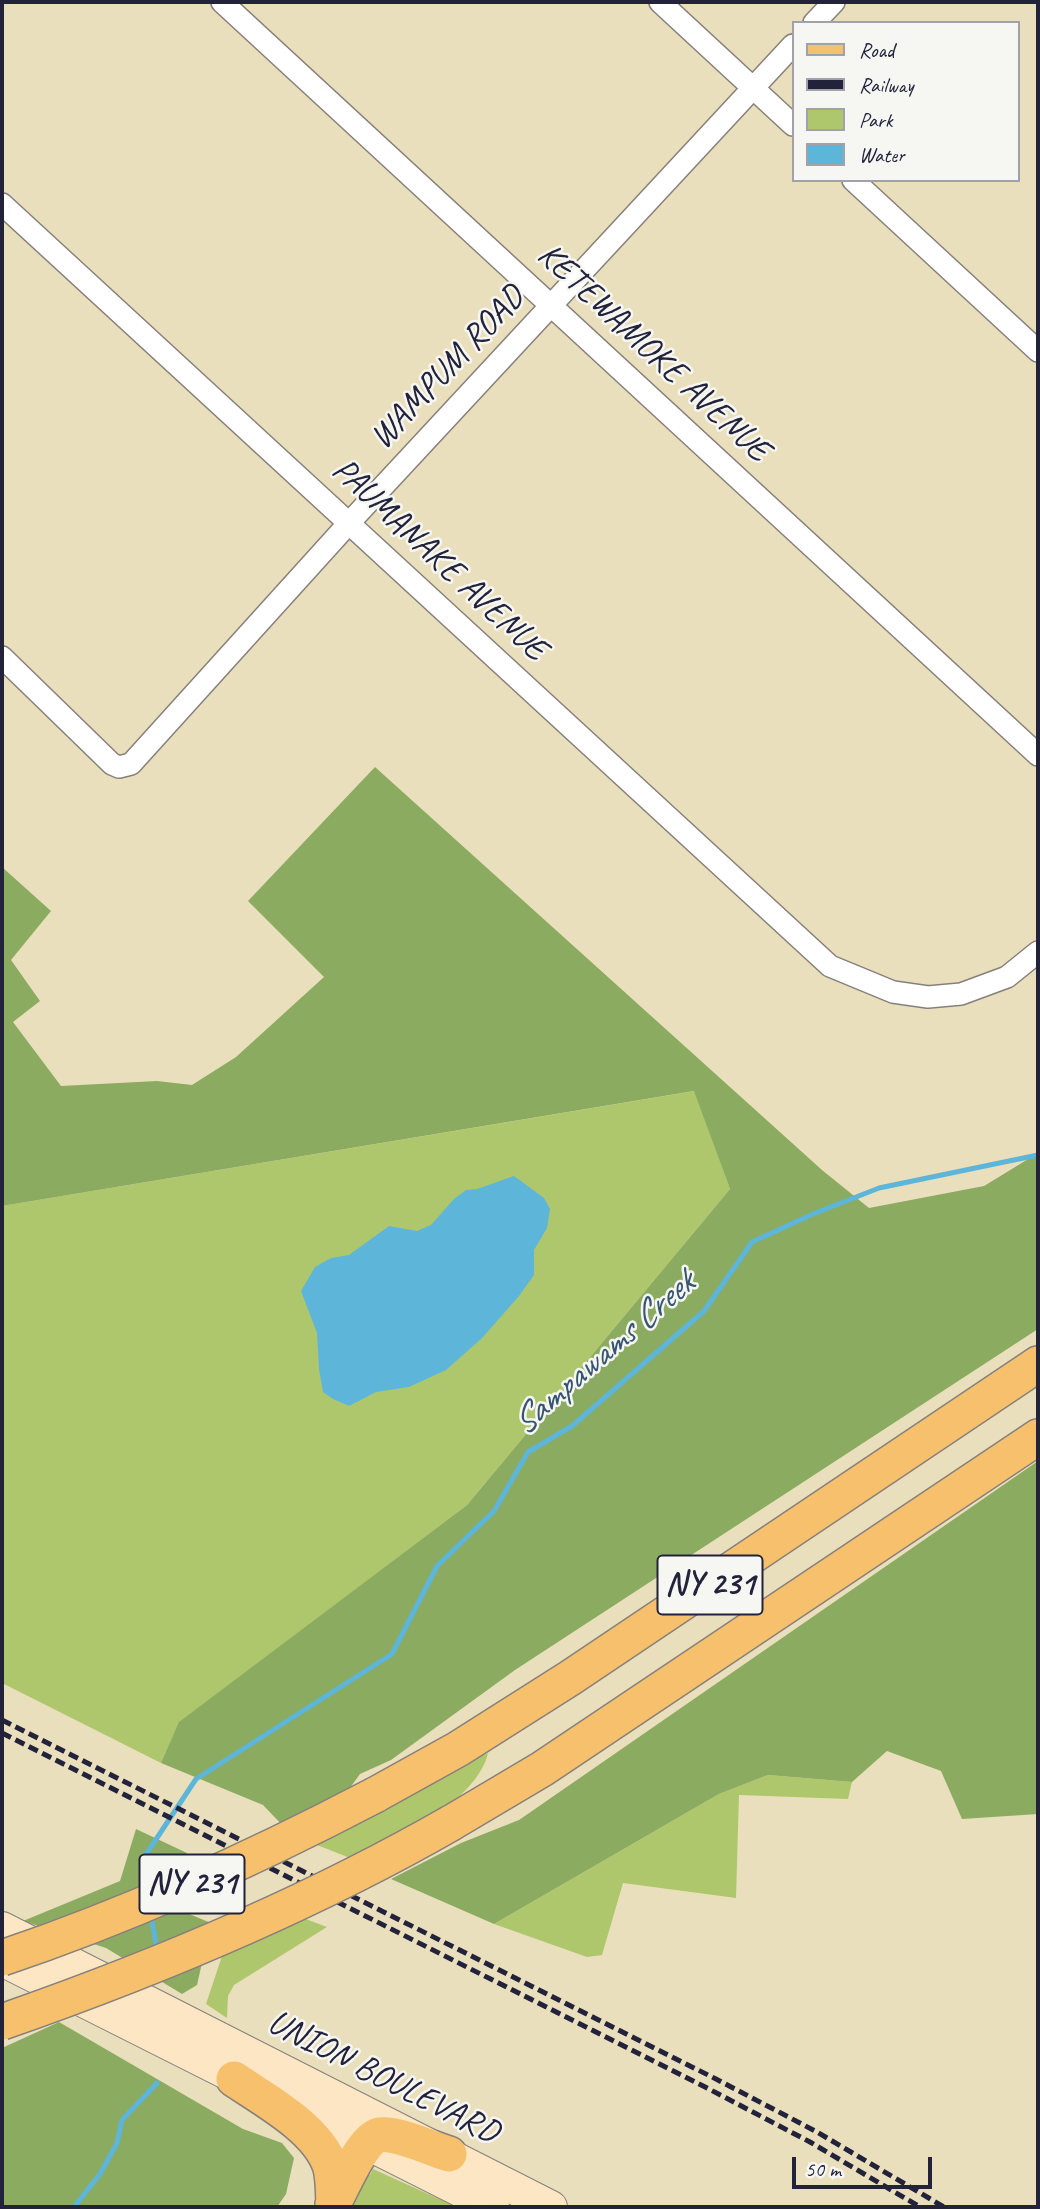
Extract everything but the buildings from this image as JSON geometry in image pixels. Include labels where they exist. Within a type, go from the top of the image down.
[{"type":"main road","name":"NY 231","points":[[2,1959],[192,1884],[308,1830],[458,1749],[590,1666],[1038,1364]]},
{"type":"main road","name":"NY 231","points":[[3,2029],[286,1908],[451,1824],[564,1755],[1038,1437]]},
{"type":"main road","points":[[2,1928],[177,2033]]},
{"type":"main road","points":[[2,1959],[177,2033]]},
{"type":"main road","name":"UNION BOULEVARD","points":[[177,2033],[234,2078],[493,2207]]},
{"type":"main road","name":"UNION BOULEVARD","points":[[177,2033],[449,2154],[551,2207]]},
{"type":"main road","points":[[234,2078],[286,2115],[317,2143],[325,2154],[333,2175],[332,2205]]},
{"type":"main road","points":[[332,2205],[366,2144],[377,2136],[390,2135],[449,2154]]},
{"type":"street","name":"KETEWAMOKE AVENUE","points":[[222,2],[1038,755]]},
{"type":"street","points":[[660,2],[792,124]]},
{"type":"street","points":[[816,21],[834,2]]},
{"type":"street","name":"WAMPUM ROAD","points":[[6,669],[112,764],[126,767],[137,759],[349,523],[792,46]]},
{"type":"street","points":[[855,182],[1038,351]]},
{"type":"street","name":"PAUMANAKE AVENUE","points":[[2,204],[830,966],[893,992],[928,997],[961,994],[1007,977],[1038,951]]},
{"type":"green space","points":[[375,767],[822,1170],[869,1208],[984,1186],[1038,1153],[1038,1329],[515,1670],[391,1760],[360,1774],[342,1799],[285,1828],[263,1805],[161,1763],[179,1722],[467,1505],[730,1189],[694,1091],[2,1206],[2,867],[51,911],[11,960],[40,1001],[13,1022],[61,1086],[157,1081],[192,1085],[236,1057],[324,977],[248,901]]},
{"type":"green space","points":[[695,1091],[730,1189],[467,1505],[180,1722],[161,1763],[2,1683],[2,1206]]},
{"type":"green space","points":[[1038,1461],[1038,1814],[962,1819],[941,1771],[887,1751],[852,1782],[768,1775],[719,1794],[494,1924],[391,1879],[461,1843],[519,1820]]},
{"type":"green space","points":[[488,1753],[481,1771],[452,1803],[412,1830],[372,1852],[355,1860],[312,1843]]},
{"type":"green space","points":[[768,1775],[852,1782],[848,1799],[739,1795],[736,1898],[623,1883],[602,1955],[587,1957],[494,1924],[719,1794]]},
{"type":"green space","points":[[136,1829],[187,1853],[178,1865],[182,1911],[211,1923],[197,1985],[182,1994],[106,1948],[23,1921],[120,1881]]},
{"type":"green space","points":[[295,1915],[327,1927],[234,1985],[228,1996],[227,2018],[206,2004],[223,1953]]},
{"type":"green space","points":[[59,2022],[243,2129],[282,2143],[294,2158],[286,2194],[277,2207],[2,2207],[2,2048]]},
{"type":"green space","points":[[373,2169],[457,2207],[340,2207],[360,2174],[370,2175]]},
{"type":"water","points":[[514,1176],[544,1198],[550,1209],[547,1228],[534,1250],[534,1275],[482,1338],[446,1370],[409,1387],[376,1392],[349,1406],[323,1392],[317,1333],[301,1291],[315,1267],[331,1258],[349,1255],[389,1226],[417,1231],[431,1225],[454,1199],[466,1190],[477,1189]]},
{"type":"waterway","name":"Sampawams Creek","points":[[148,1891],[143,1859],[196,1779],[392,1654],[437,1566],[494,1511],[528,1452],[572,1426],[704,1311],[752,1242],[879,1188],[1038,1155]]},
{"type":"waterway","name":"Sampawams Creek","points":[[151,1915],[157,1950]]},
{"type":"waterway","name":"Sampawams Creek","points":[[74,2207],[100,2174],[117,2143],[122,2120],[157,2083]]},
{"type":"railway","points":[[2,1720],[716,2079],[817,2132],[944,2207]]},
{"type":"railway","points":[[2,1733],[709,2089],[810,2142],[920,2207]]}]
